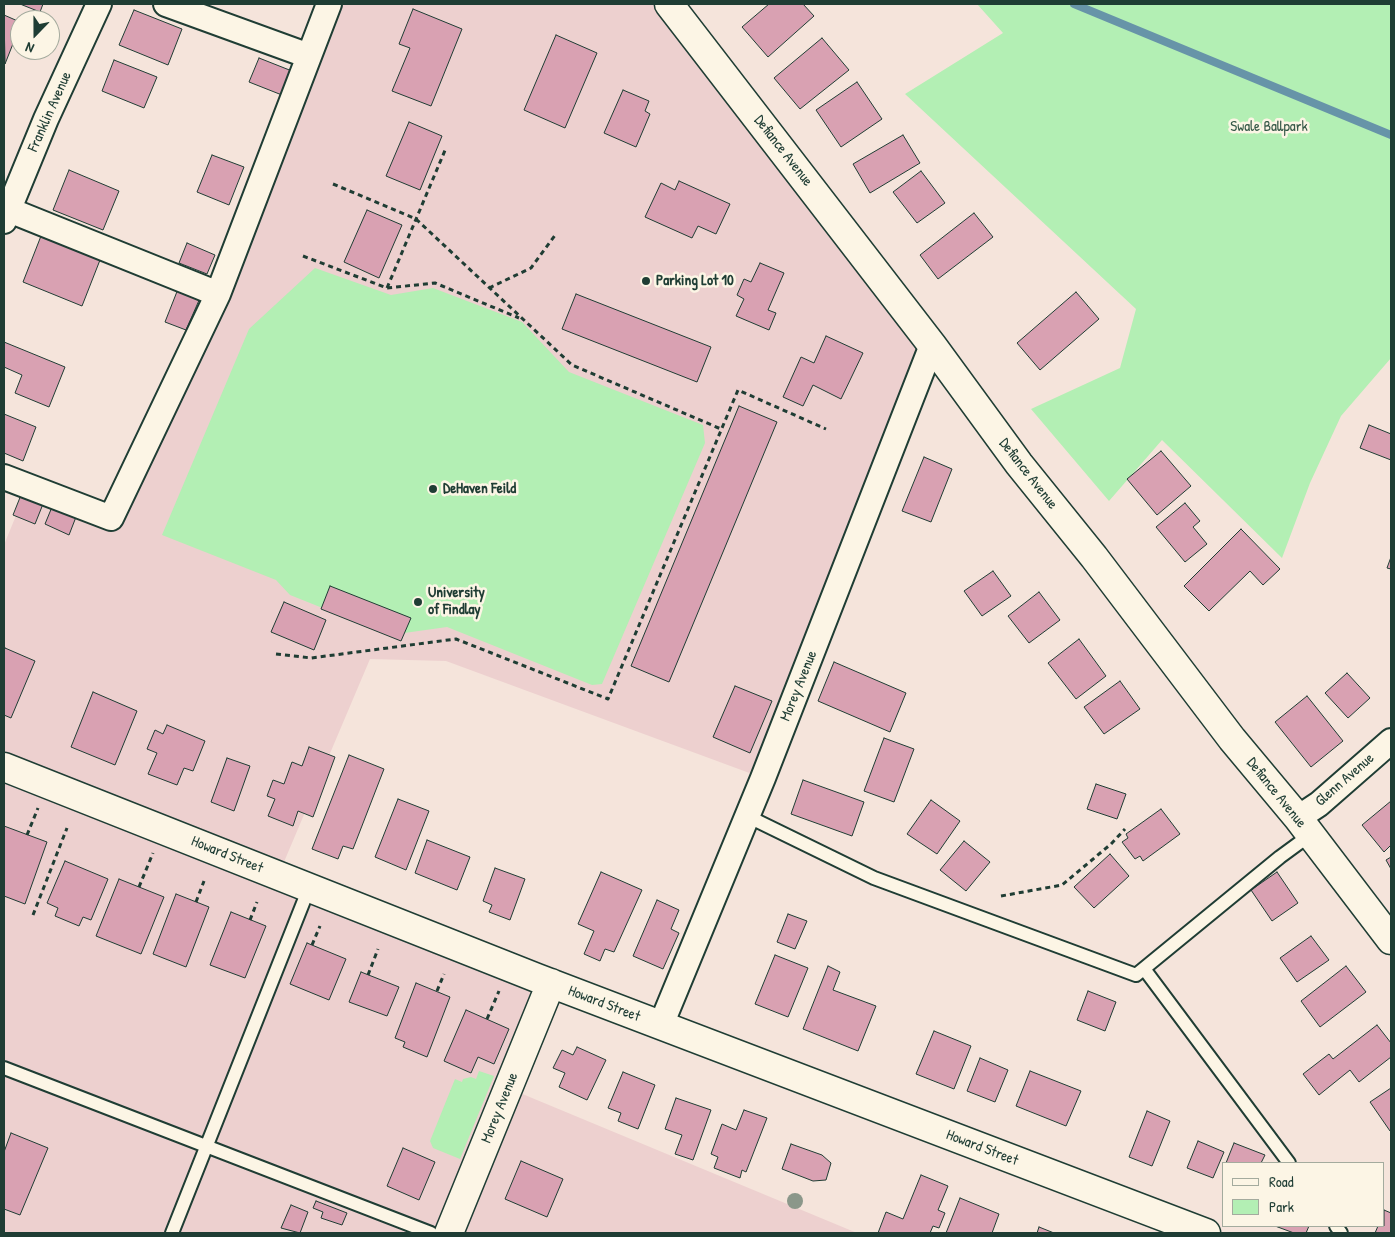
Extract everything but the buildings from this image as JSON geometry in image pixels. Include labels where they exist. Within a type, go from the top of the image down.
[{"type":"street","name":"Franklin Avenue","points":[[5,212],[99,4]]},
{"type":"street","points":[[166,4],[309,56]]},
{"type":"street","points":[[4,477],[111,518],[218,294],[329,4]]},
{"type":"street","name":"Defiance Avenue","points":[[669,4],[932,345],[1019,464],[1094,557],[1232,739],[1304,826],[1391,940]]},
{"type":"street","points":[[5,212],[218,294]]},
{"type":"street","name":"Morey Avenue","points":[[661,1025],[747,816],[932,345]]},
{"type":"street","name":"Glenn Avenue","points":[[1304,826],[1319,804],[1391,741]]},
{"type":"street","name":"Howard Street","points":[[4,768],[550,984],[1206,1233]]},
{"type":"street","name":"Morey Avenue","points":[[449,1233],[550,984]]},
{"type":"lane","points":[[747,816],[874,878],[1136,976],[1280,857],[1304,826]]},
{"type":"lane","points":[[172,1233],[309,888]]},
{"type":"lane","points":[[1144,970],[1288,1162]]},
{"type":"lane","points":[[4,1068],[431,1233]]},
{"type":"path","points":[[387,288],[446,148]]},
{"type":"path","points":[[333,184],[416,218],[572,365],[721,429]]},
{"type":"path","points":[[489,288],[531,268],[556,234]]},
{"type":"path","points":[[303,256],[387,288],[435,283],[522,319]]},
{"type":"path","points":[[276,654],[311,658],[456,639],[608,699],[738,390],[826,429]]},
{"type":"path","points":[[33,914],[67,828]]},
{"type":"path","points":[[138,887],[162,829]]},
{"type":"path","points":[[1001,896],[1062,884],[1111,844],[1125,829]]},
{"type":"path","points":[[196,902],[204,881]]},
{"type":"path","points":[[250,920],[257,902]]},
{"type":"path","points":[[312,945],[320,926]]},
{"type":"path","points":[[368,974],[378,949]]},
{"type":"path","points":[[437,991],[444,974]]},
{"type":"shaded area","name":"University of Findlay","points":[[341,4],[668,4],[932,345],[763,778],[446,661],[370,659],[278,876],[551,983],[508,1088],[857,1233],[4,1233],[4,545],[28,486],[111,518]]},
{"type":"green space","name":"Swale Ballpark","points":[[977,4],[1391,4],[1391,358],[1341,416],[1310,483],[1282,558],[1162,440],[1109,501],[1031,409],[1120,368],[1136,309],[905,94],[1003,33]]},
{"type":"green space","name":"DeHaven Feild","points":[[315,268],[391,295],[433,288],[522,322],[569,372],[703,425],[705,443],[602,684],[592,685],[447,627],[390,635],[290,595],[276,580],[162,535],[249,329]]},
{"type":"green space","points":[[479,1071],[494,1076],[460,1159],[433,1148],[430,1141],[455,1079],[462,1082],[463,1079],[471,1077],[476,1079]]},
{"type":"waterway","points":[[1074,4],[1391,135]]},
{"type":"place","name":"Parking Lot 10","points":[[646,281]]},
{"type":"place","name":"DeHaven Feild","points":[[433,489]]},
{"type":"place","name":"University of Findlay","points":[[418,602]]}]
